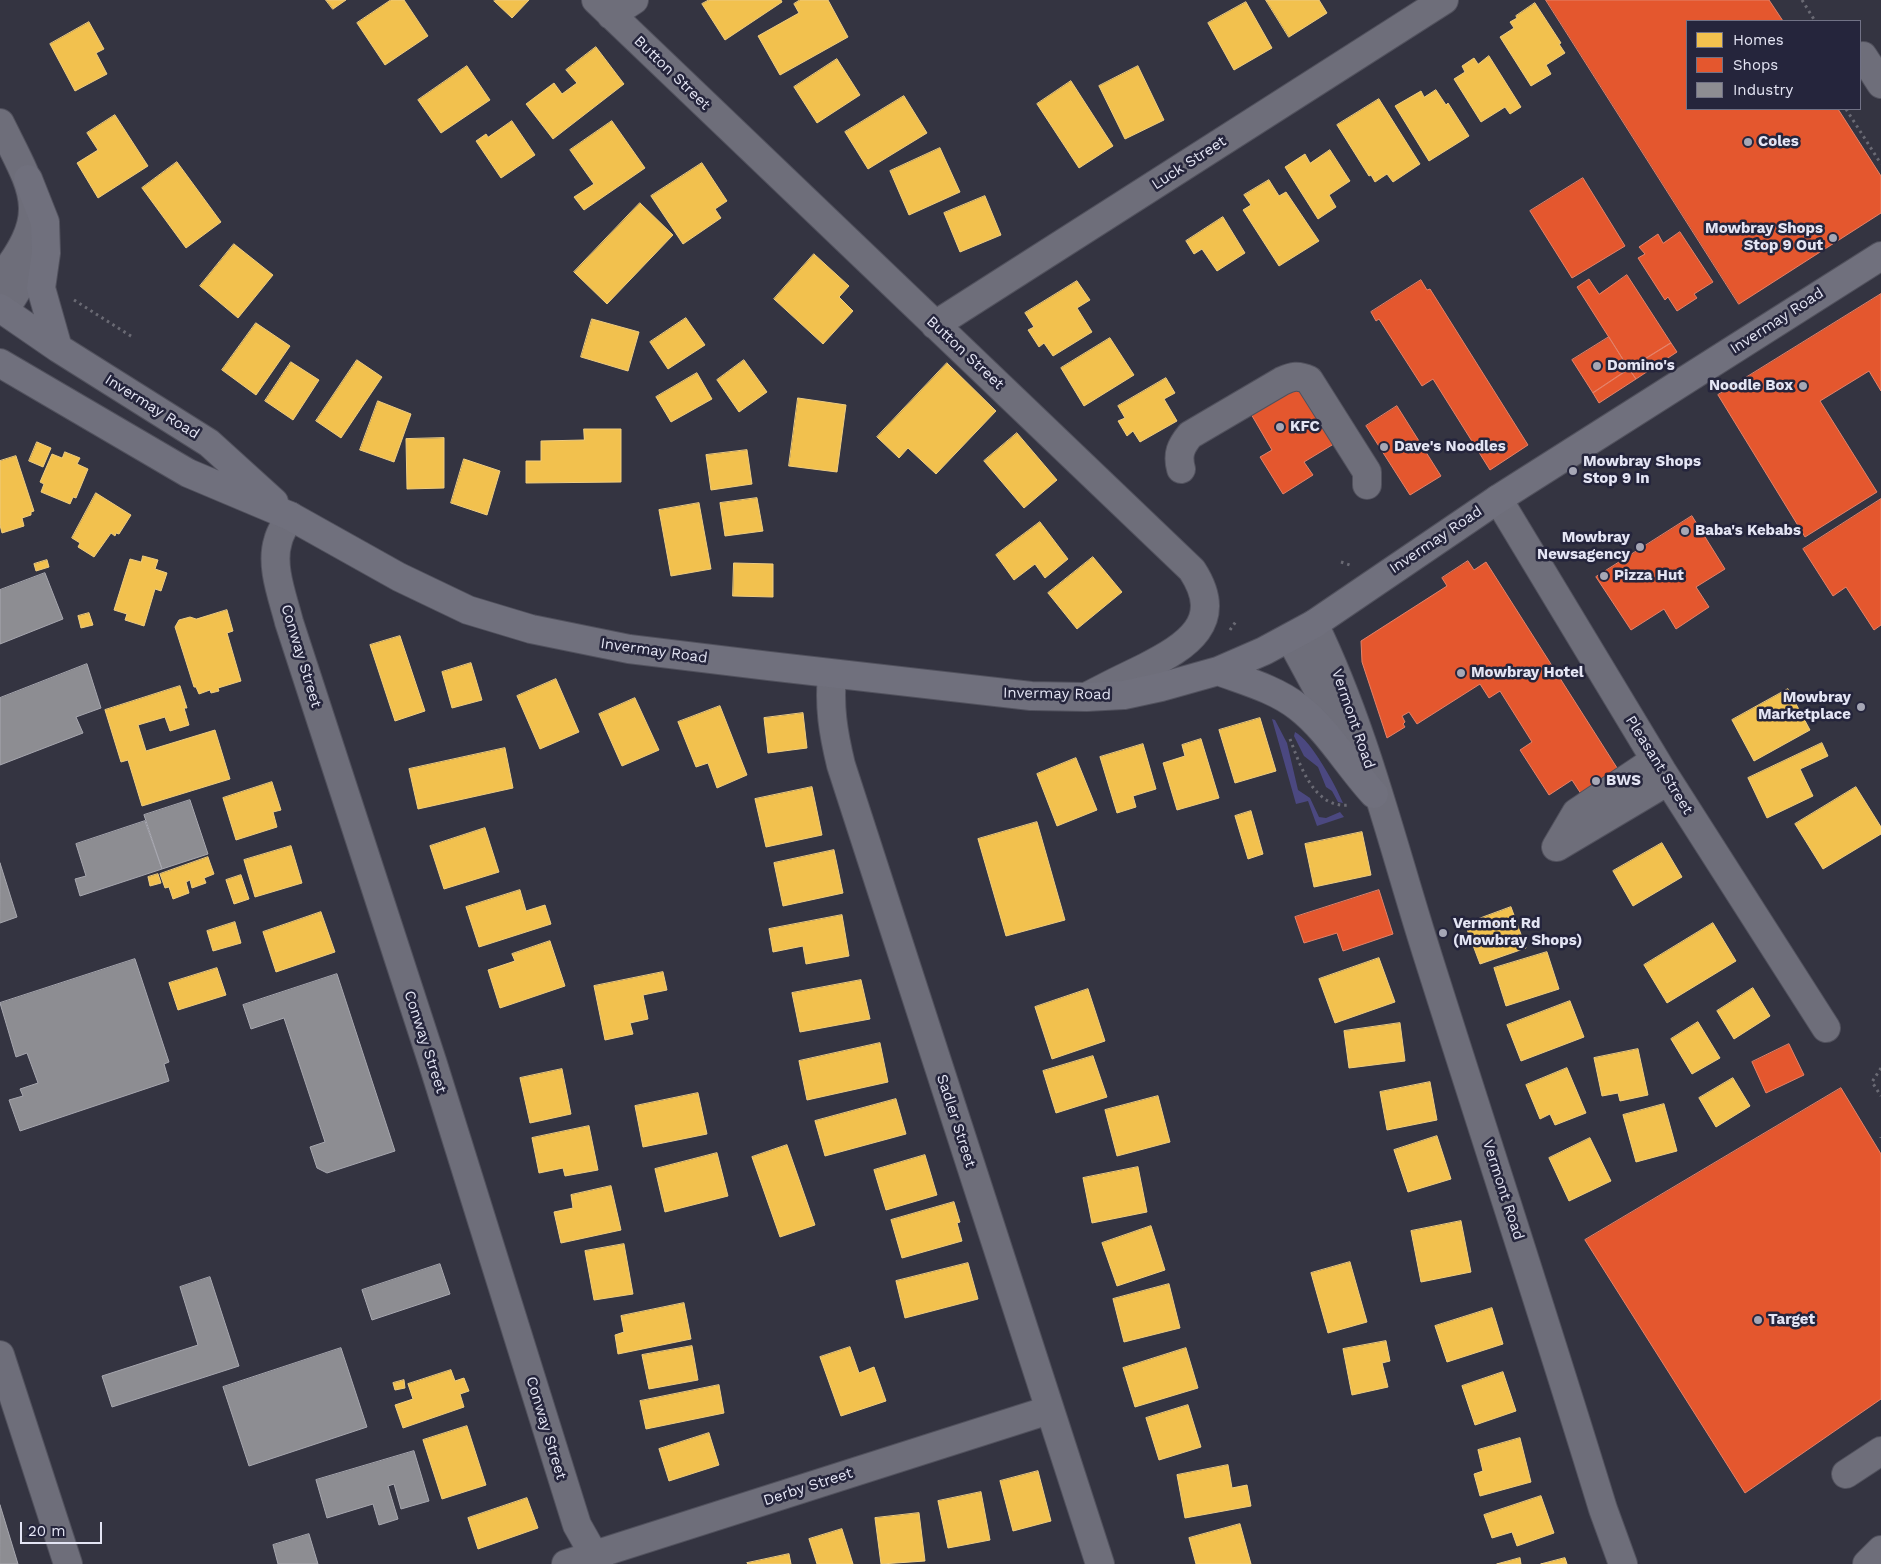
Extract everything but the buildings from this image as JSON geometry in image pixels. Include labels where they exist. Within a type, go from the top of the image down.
[{"type":"main road","points":[[32,189],[46,231],[42,297],[58,348]]},
{"type":"main road","name":"Invermay Road","points":[[0,363],[188,472],[290,516],[399,576],[468,610],[532,629],[629,649],[1031,696],[1086,697],[1133,693],[1218,671],[1290,638],[1314,624],[1498,499],[1881,256]]},
{"type":"main road","name":"Invermay Road","points":[[1,312],[208,443],[290,516]]},
{"type":"main road","points":[[1218,671],[1266,689],[1298,707],[1322,731],[1379,805]]},
{"type":"street","points":[[603,7],[634,0]]},
{"type":"street","name":"Luck Street","points":[[935,325],[1444,0]]},
{"type":"street","name":"Button Street","points":[[603,7],[1192,570],[1198,579],[1205,608],[1201,627],[1180,648],[1086,697]]},
{"type":"street","points":[[1863,56],[1881,84]]},
{"type":"street","points":[[0,123],[32,189],[41,227],[37,250],[24,279],[1,312]]},
{"type":"street","points":[[0,279],[28,236],[33,202],[32,189]]},
{"type":"street","points":[[1181,469],[1178,458],[1181,446],[1190,435],[1282,381],[1293,376],[1300,376],[1309,380],[1366,472],[1367,486]]},
{"type":"street","name":"Pleasant Street","points":[[1498,499],[1662,771],[1826,1028]]},
{"type":"street","name":"Conway Street","points":[[290,516],[278,541],[277,551],[278,577],[289,622],[430,1054],[577,1525],[596,1560]]},
{"type":"street","name":"Vermont Road","points":[[1314,624],[1352,710],[1379,805],[1604,1509],[1624,1563]]},
{"type":"street","name":"Vermont Road","points":[[1290,638],[1379,805]]},
{"type":"street","name":"Sadler Street","points":[[832,674],[829,702],[834,737],[841,765],[1100,1564]]},
{"type":"street","points":[[1556,847],[1662,771]]},
{"type":"street","points":[[0,1355],[68,1564]]},
{"type":"street","name":"Derby Street","points":[[566,1564],[596,1560],[1049,1410]]},
{"type":"street","points":[[1846,1474],[1881,1451]]},
{"type":"street","points":[[1867,1564],[1881,1550]]},
{"type":"path","points":[[1802,0],[1814,20]]},
{"type":"path","points":[[1805,4],[1810,1]]},
{"type":"path","points":[[1847,110],[1881,164]]},
{"type":"path","points":[[67,297],[134,338]]},
{"type":"path","points":[[1288,734],[1310,784],[1324,798],[1338,806],[1349,805]]},
{"type":"path","points":[[1881,1068],[1872,1082],[1881,1096]]},
{"type":"shaded area","points":[[1272,719],[1275,720],[1287,743],[1298,790],[1310,798],[1319,817],[1326,818],[1340,812],[1344,817],[1317,826],[1308,801],[1296,804]]},
{"type":"shaded area","points":[[1295,732],[1315,753],[1343,803],[1338,802],[1332,791],[1326,787],[1318,767],[1304,756],[1294,736]]},
{"type":"place","name":"Coles","points":[[1748,142]]},
{"type":"place","name":"Mowbray Shops Stop 9 Out","points":[[1833,238]]},
{"type":"place","name":"Domino's","points":[[1597,366]]},
{"type":"place","name":"Noodle Box","points":[[1803,386]]},
{"type":"place","name":"KFC","points":[[1280,427]]},
{"type":"place","name":"Dave's Noodles","points":[[1384,447]]},
{"type":"place","name":"Mowbray Shops Stop 9 In","points":[[1573,471]]},
{"type":"place","name":"Baba's Kebabs","points":[[1685,531]]},
{"type":"place","name":"Mowbray Newsagency","points":[[1640,547]]},
{"type":"place","name":"Pizza Hut","points":[[1604,576]]},
{"type":"place","name":"Mowbray Hotel","points":[[1461,673]]},
{"type":"place","name":"Mowbray Marketplace","points":[[1861,707]]},
{"type":"place","name":"BWS","points":[[1596,781]]},
{"type":"place","name":"Vermont Rd (Mowbray Shops)","points":[[1443,933]]},
{"type":"place","name":"Target","points":[[1758,1320]]}]
